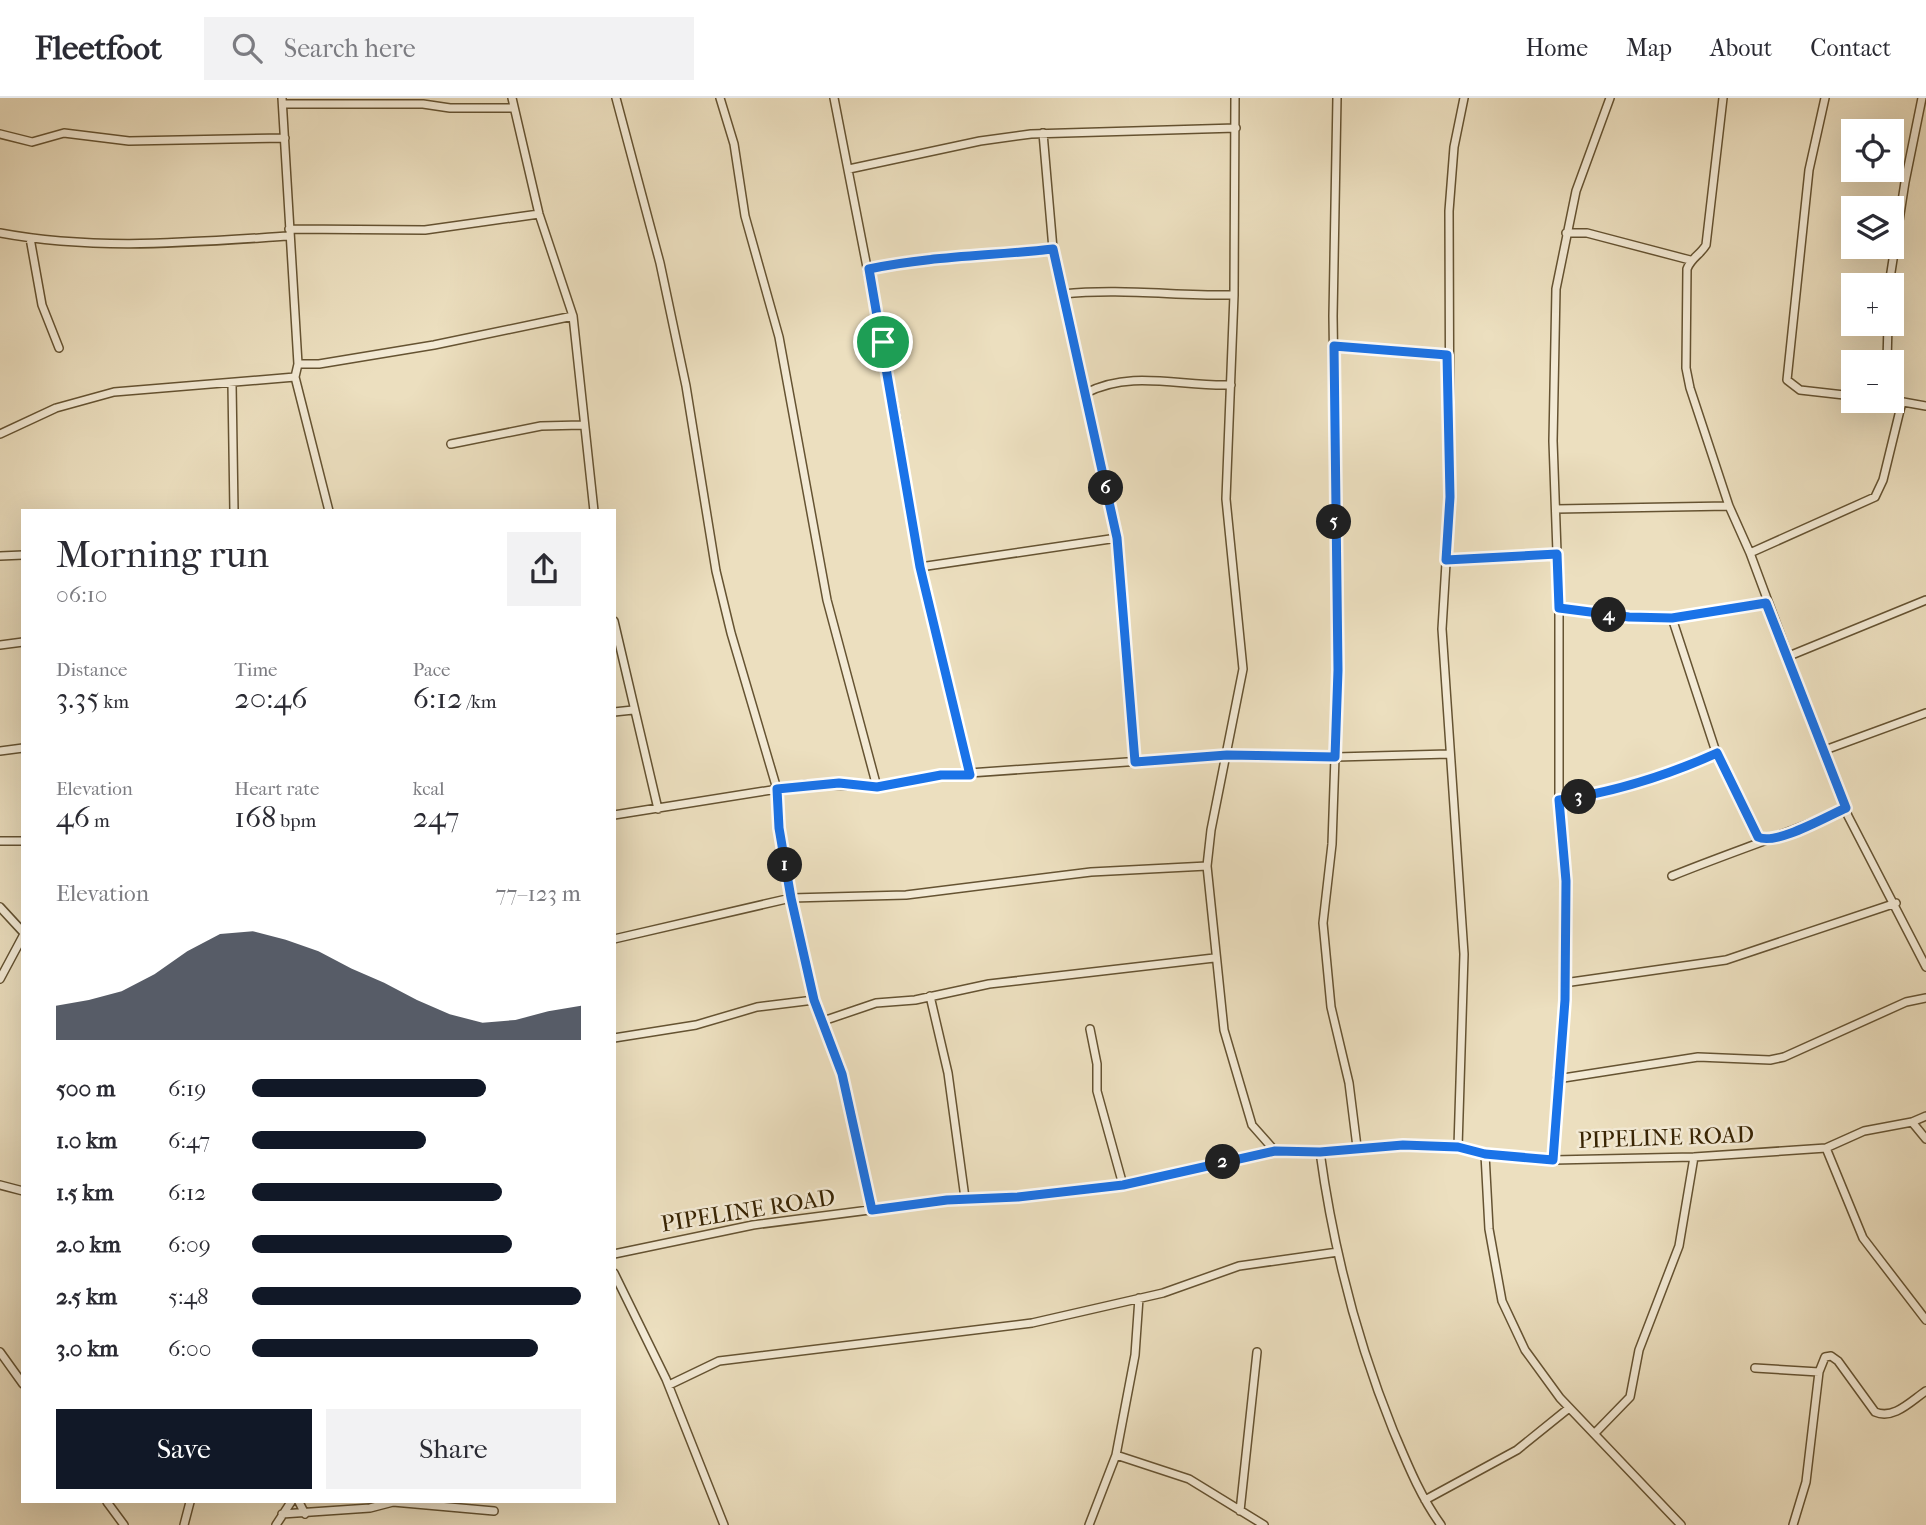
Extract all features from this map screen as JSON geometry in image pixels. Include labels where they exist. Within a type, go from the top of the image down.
[{"type":"street","points":[[512,98],[539,214],[573,316],[581,377],[582,425],[594,509]]},
{"type":"street","points":[[616,98],[660,263],[686,386],[716,571],[731,633],[777,789],[779,828],[791,898],[814,1000],[842,1074],[872,1210]]},
{"type":"street","points":[[720,98],[734,144],[745,216],[779,337],[827,600],[877,787]]},
{"type":"street","points":[[834,98],[869,269],[920,567],[970,775]]},
{"type":"street","points":[[1235,98],[1234,295],[1226,499],[1243,669],[1211,830],[1207,866],[1214,958],[1224,1030],[1252,1125],[1275,1151]]},
{"type":"street","points":[[1337,98],[1334,346],[1338,670],[1332,844],[1323,923],[1331,1007],[1349,1083],[1357,1147]]},
{"type":"street","points":[[1458,1147],[1464,954],[1442,629],[1450,497],[1447,355],[1449,211],[1454,147],[1464,98]]},
{"type":"street","points":[[1553,1160],[1564,983],[1566,881],[1559,800],[1559,608],[1553,441],[1556,289],[1576,191],[1610,98]]},
{"type":"street","points":[[1724,98],[1706,245],[1700,254],[1690,260],[1687,269],[1686,368],[1729,506],[1750,553],[1766,603],[1789,656],[1846,808],[1926,967]]},
{"type":"street","points":[[1825,98],[1809,170],[1787,380],[1800,390],[1841,395]]},
{"type":"street","points":[[1891,273],[1922,98]]},
{"type":"street","points":[[328,509],[295,377],[298,364],[283,101],[407,101],[513,108]]},
{"type":"street","points":[[849,169],[980,141],[1043,132],[1136,133],[1236,128]]},
{"type":"street","points":[[1043,132],[1053,249],[1117,538],[1135,762]]},
{"type":"street","points":[[0,134],[32,142],[64,133],[129,141],[285,138]]},
{"type":"street","points":[[0,233],[89,244],[162,244],[289,233],[425,230],[539,214]]},
{"type":"street","points":[[1566,233],[1587,233],[1690,260]]},
{"type":"street","points":[[30,238],[42,305],[59,348]]},
{"type":"street","points":[[869,269],[938,257],[975,257],[1053,249]]},
{"type":"street","points":[[1063,294],[1111,289],[1176,296],[1234,295]]},
{"type":"street","points":[[298,364],[319,364],[434,345],[573,316]]},
{"type":"street","points":[[1334,346],[1447,355]]},
{"type":"street","points":[[0,434],[57,408],[114,392],[295,377]]},
{"type":"street","points":[[1086,393],[1102,385],[1128,379],[1203,386],[1231,385]]},
{"type":"street","points":[[232,384],[234,509]]},
{"type":"street","points":[[1904,402],[1926,406]]},
{"type":"street","points":[[1750,553],[1875,497],[1883,480],[1899,413]]},
{"type":"street","points":[[451,444],[541,426],[582,425]]},
{"type":"street","points":[[1556,509],[1729,506]]},
{"type":"street","points":[[920,567],[1117,538]]},
{"type":"street","points":[[1446,560],[1557,554]]},
{"type":"street","points":[[0,556],[21,555]]},
{"type":"street","points":[[1789,656],[1926,600]]},
{"type":"street","points":[[1559,608],[1629,617],[1672,618],[1766,603]]},
{"type":"street","points":[[1672,618],[1717,753],[1758,837],[1763,839]]},
{"type":"street","points":[[616,635],[658,809]]},
{"type":"street","points":[[0,645],[21,642]]},
{"type":"street","points":[[616,712],[633,710]]},
{"type":"street","points":[[1825,750],[1926,713]]},
{"type":"street","points":[[0,751],[21,748]]},
{"type":"street","points":[[1559,800],[1598,794],[1676,772],[1717,753]]},
{"type":"street","points":[[616,815],[777,789],[839,783],[877,787],[941,775],[1227,755],[1335,757],[1449,754]]},
{"type":"street","points":[[1672,876],[1763,839],[1782,836],[1846,808]]},
{"type":"street","points":[[0,841],[21,841]]},
{"type":"street","points":[[616,939],[791,898],[906,895],[1091,872],[1207,866]]},
{"type":"street","points":[[1564,983],[1726,960],[1896,903]]},
{"type":"street","points":[[0,907],[21,932]]},
{"type":"street","points":[[0,979],[21,938]]},
{"type":"street","points":[[823,1021],[876,1003],[1031,978],[1071,976],[1214,958]]},
{"type":"street","points":[[930,996],[948,1073],[965,1198]]},
{"type":"street","points":[[1557,1079],[1698,1057],[1770,1060],[1784,1057],[1906,1002],[1926,998]]},
{"type":"street","points":[[616,1038],[696,1025],[757,1007],[814,1000]]},
{"type":"street","points":[[1090,1029],[1097,1064],[1097,1091],[1123,1185]]},
{"type":"street","name":"PIPELINE ROAD","points":[[616,1254],[753,1224],[965,1198],[1018,1197],[1123,1185],[1275,1151],[1320,1152],[1357,1147],[1458,1147],[1485,1154],[1553,1160],[1694,1157],[1826,1148],[1864,1131],[1912,1122],[1926,1116]]},
{"type":"street","points":[[1912,1122],[1926,1139]]},
{"type":"street","points":[[1826,1148],[1863,1238],[1926,1320]]},
{"type":"street","points":[[1320,1152],[1338,1252],[1375,1384],[1414,1480],[1437,1524]]},
{"type":"street","points":[[1485,1154],[1489,1229],[1503,1301],[1525,1350],[1569,1408],[1681,1525]]},
{"type":"street","points":[[1595,1433],[1630,1397],[1639,1350],[1679,1246],[1694,1157]]},
{"type":"street","points":[[0,1185],[21,1190]]},
{"type":"street","points":[[669,1385],[719,1361],[1032,1323],[1163,1293],[1239,1266],[1338,1252]]},
{"type":"street","points":[[616,1277],[669,1385],[724,1525]]},
{"type":"street","points":[[1089,1525],[1116,1455],[1135,1355],[1139,1297]]},
{"type":"street","points":[[1240,1511],[1257,1352]]},
{"type":"street","points":[[1,1355],[21,1381]]},
{"type":"street","points":[[1793,1525],[1806,1482],[1819,1372],[1825,1357],[1830,1356],[1875,1412],[1883,1416],[1893,1414],[1926,1391]]},
{"type":"street","points":[[1755,1368],[1819,1372]]},
{"type":"street","points":[[1426,1500],[1517,1450],[1569,1408]]},
{"type":"street","points":[[1116,1455],[1189,1479],[1264,1525]]},
{"type":"street","points":[[108,1503],[124,1525]]},
{"type":"street","points":[[184,1525],[190,1503]]},
{"type":"street","points":[[276,1525],[290,1503]]},
{"type":"street","points":[[300,1503],[305,1514]]},
{"type":"street","points":[[282,1514],[370,1508],[389,1503]]},
{"type":"street","points":[[404,1503],[494,1511]]},
{"type":"route","points":[[1053,249],[1117,538],[1135,762],[1199,760],[1227,755],[1335,757],[1338,670],[1334,346],[1447,355],[1450,497],[1446,560],[1557,554],[1559,608],[1629,617],[1672,618],[1766,603],[1789,656],[1846,808],[1770,840],[1758,837],[1717,753],[1676,772],[1598,794],[1559,800],[1566,881],[1565,1000],[1553,1160],[1485,1154],[1458,1147],[1403,1145],[1320,1152],[1275,1151],[1123,1185],[1018,1197],[965,1198],[872,1210],[842,1074],[814,1000],[791,898],[779,828],[777,789],[839,783],[877,787],[941,775],[970,775],[920,567],[883,342],[869,269],[938,257],[975,257],[1053,249]]}]
